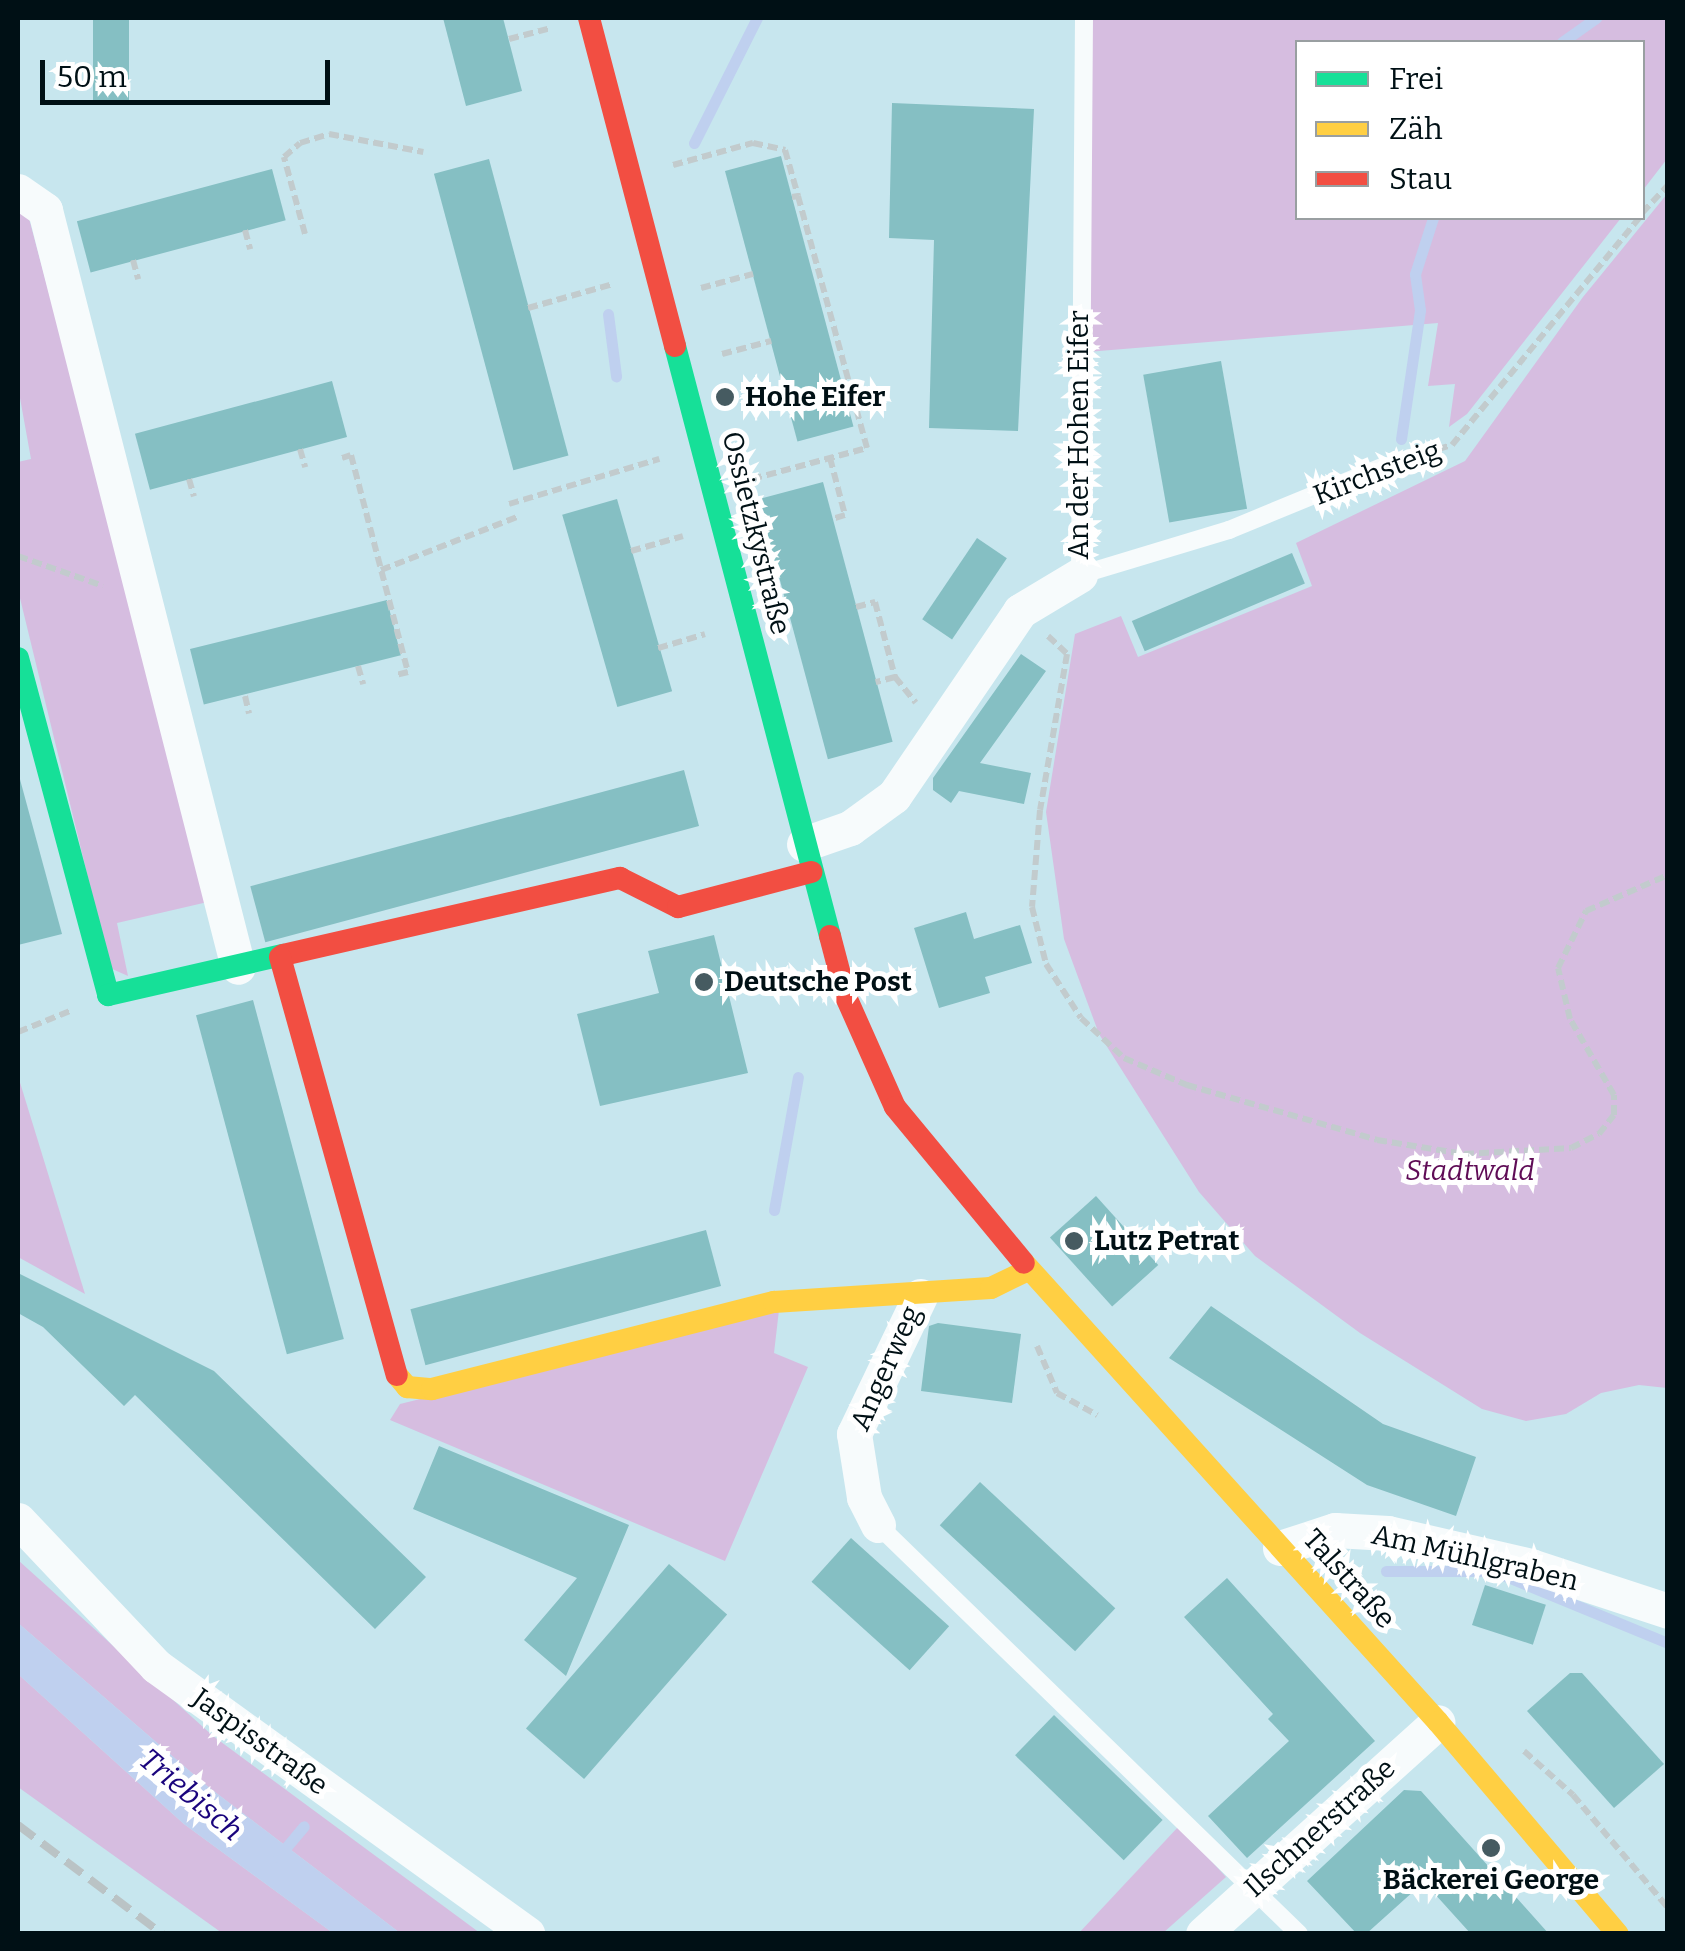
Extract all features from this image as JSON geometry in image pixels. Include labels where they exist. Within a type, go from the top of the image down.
[{"type":"main road","name":"Ossietzkystraße","points":[[589,18],[704,446],[808,858],[872,1062]]},
{"type":"main road","points":[[18,658],[108,995],[620,878],[678,907],[808,858]]},
{"type":"main road","name":"Angerweg","points":[[280,957],[390,1368],[407,1387],[432,1389],[774,1302],[836,1293],[920,1296]]},
{"type":"main road","name":"Talstraße","points":[[872,1062],[929,1153],[1028,1270],[1438,1722],[1618,1934]]},
{"type":"main road","points":[[920,1296],[991,1288],[1028,1270]]},
{"type":"street","points":[[18,191],[45,210],[238,967]]},
{"type":"street","name":"An der Hohen Eifer","points":[[808,858],[894,796],[1020,610],[1080,575]]},
{"type":"street","name":"Angerweg","points":[[878,1525],[864,1497],[854,1434],[920,1296]]},
{"type":"street","name":"Jaspisstraße","points":[[18,1520],[156,1666],[528,1934]]},
{"type":"street","name":"Am Mühlgraben","points":[[1280,1548],[1336,1530],[1388,1533],[1562,1575],[1668,1612]]},
{"type":"street","name":"Ilschnerstraße","points":[[1203,1934],[1438,1722]]},
{"type":"lane","name":"An der Hohen Eifer","points":[[1080,575],[1084,18]]},
{"type":"lane","name":"Kirchsteig","points":[[1080,575],[1248,523],[1384,466]]},
{"type":"lane","name":"Angerweg","points":[[878,1525],[1299,1934]]},
{"type":"path","points":[[305,234],[284,156],[300,143],[329,134],[423,152]]},
{"type":"path","points":[[632,177],[753,143],[785,150],[846,387],[866,448],[714,490]]},
{"type":"path","name":"Kirchsteig","points":[[1645,210],[1668,185]]},
{"type":"path","name":"Kirchsteig","points":[[1384,466],[1452,445],[1636,220]]},
{"type":"path","points":[[245,230],[250,249]]},
{"type":"path","points":[[133,260],[138,279]]},
{"type":"path","points":[[528,308],[657,271]]},
{"type":"path","points":[[682,364],[772,340]]},
{"type":"path","points":[[509,504],[704,446]]},
{"type":"path","points":[[300,449],[305,467]]},
{"type":"path","points":[[342,458],[351,455],[408,672],[396,675]]},
{"type":"path","points":[[830,458],[845,515],[832,518]]},
{"type":"path","points":[[189,479],[194,496]]},
{"type":"path","points":[[381,570],[517,517]]},
{"type":"path","points":[[18,556],[146,602]]},
{"type":"path","points":[[856,608],[875,602],[895,677],[876,682]]},
{"type":"path","points":[[1020,610],[1068,654],[1040,810],[1032,908],[1046,964],[1081,1018],[1124,1058],[1187,1085],[1377,1140],[1464,1154],[1570,1148],[1600,1134],[1614,1115],[1614,1095],[1570,1019],[1558,968],[1586,911],[1668,874]]},
{"type":"path","points":[[358,666],[363,684]]},
{"type":"path","points":[[244,696],[249,714]]},
{"type":"path","points":[[18,1032],[108,995]]},
{"type":"green space","points":[[1091,18],[1667,18],[1667,159],[1645,187],[1645,40],[1295,40],[1295,220],[1619,220],[1467,414],[1449,427],[1455,384],[1428,386],[1438,323],[1087,352]]},
{"type":"green space","name":"Stadtwald","points":[[1667,194],[1667,1388],[1639,1385],[1601,1393],[1566,1414],[1526,1421],[1482,1409],[1360,1333],[1255,1256],[1199,1192],[1099,1034],[1064,939],[1046,812],[1075,634],[1121,616],[1138,657],[1312,586],[1296,543],[1465,461],[1583,297]]},
{"type":"green space","points":[[27,211],[212,901],[117,923],[128,976],[110,968],[18,590],[18,462],[31,459],[18,387],[18,213]]},
{"type":"green space","points":[[18,1076],[85,1294],[18,1257]]},
{"type":"green space","points":[[779,1310],[774,1353],[808,1367],[725,1561],[390,1420],[400,1404]]},
{"type":"green space","points":[[18,1560],[213,1736],[480,1933],[400,1933],[207,1786],[18,1623]]},
{"type":"green space","points":[[18,1674],[184,1824],[333,1933],[222,1933],[18,1787]]},
{"type":"green space","points":[[1179,1826],[1226,1877],[1163,1933],[1078,1934]]},
{"type":"water","name":"Triebisch","points":[[18,1623],[207,1786],[400,1933],[333,1933],[184,1824],[18,1674]]},
{"type":"building","points":[[93,18],[129,18],[129,103],[93,103]]},
{"type":"building","points":[[443,18],[503,18],[522,91],[466,106]]},
{"type":"building","points":[[892,103],[1034,109],[1018,431],[929,428],[934,240],[889,238]]},
{"type":"building","points":[[781,156],[853,426],[797,441],[725,171]]},
{"type":"building","points":[[489,159],[568,456],[513,470],[434,174]]},
{"type":"building","points":[[272,169],[286,220],[91,272],[77,221]]},
{"type":"building","points":[[1221,361],[1247,509],[1169,522],[1143,375]]},
{"type":"building","points":[[332,381],[347,437],[150,490],[135,434]]},
{"type":"building","points":[[823,482],[893,742],[828,759],[758,499]]},
{"type":"building","points":[[617,499],[672,691],[617,707],[562,515]]},
{"type":"building","points":[[977,538],[1007,558],[952,639],[922,619]]},
{"type":"building","points":[[1292,553],[1305,583],[1145,651],[1132,621]]},
{"type":"building","points":[[387,600],[401,655],[204,704],[190,649]]},
{"type":"building","points":[[1021,654],[1046,671],[980,763],[1031,773],[1024,804],[959,791],[951,803],[933,790],[933,778]]},
{"type":"building","points":[[684,770],[699,826],[265,942],[250,886]]},
{"type":"building","points":[[18,772],[62,934],[18,945]]},
{"type":"building","points":[[966,912],[974,939],[1020,925],[1032,963],[985,977],[990,993],[939,1008],[914,928]]},
{"type":"building","points":[[714,935],[748,1073],[600,1106],[577,1014],[659,993],[648,951]]},
{"type":"building","points":[[253,1000],[344,1339],[287,1354],[196,1015]]},
{"type":"building","points":[[1096,1196],[1158,1265],[1112,1307],[1050,1237]]},
{"type":"building","points":[[706,1230],[721,1286],[425,1365],[410,1309]]},
{"type":"building","points":[[18,1273],[214,1371],[426,1577],[375,1629],[135,1395],[124,1406],[43,1327],[18,1313]]},
{"type":"building","points":[[1211,1306],[1383,1424],[1476,1457],[1456,1516],[1367,1485],[1169,1358]]},
{"type":"building","points":[[938,1323],[1021,1334],[1012,1403],[921,1391],[929,1326]]},
{"type":"building","points":[[439,1446],[629,1525],[566,1676],[524,1640],[577,1578],[413,1509]]},
{"type":"building","points":[[980,1482],[1115,1608],[1075,1651],[940,1525]]},
{"type":"building","points":[[851,1538],[949,1626],[910,1670],[812,1582]]},
{"type":"building","points":[[669,1564],[727,1615],[584,1779],[526,1729]]},
{"type":"building","points":[[1227,1578],[1375,1741],[1247,1858],[1208,1816],[1289,1741],[1268,1719],[1273,1714],[1184,1617]]},
{"type":"building","points":[[1485,1585],[1546,1605],[1533,1645],[1472,1625]]},
{"type":"building","points":[[1570,1673],[1582,1673],[1664,1764],[1614,1808],[1527,1711]]},
{"type":"building","points":[[1054,1715],[1163,1820],[1124,1860],[1015,1755]]},
{"type":"building","points":[[1404,1790],[1421,1791],[1549,1934],[1471,1934],[1424,1882],[1366,1934],[1357,1934],[1307,1881]]},
{"type":"waterway","points":[[694,143],[757,18]]},
{"type":"waterway","points":[[1565,40],[1596,18]]},
{"type":"waterway","points":[[1401,439],[1420,310],[1415,274],[1432,220]]},
{"type":"waterway","points":[[608,314],[616,376]]},
{"type":"waterway","points":[[774,1210],[798,1077]]},
{"type":"waterway","points":[[1386,1571],[1493,1571],[1668,1643]]},
{"type":"waterway","points":[[278,1857],[304,1826]]},
{"type":"railway","points":[[18,1825],[162,1934]]},
{"type":"traffic: fast","points":[[675,346],[830,936]]},
{"type":"traffic: fast","points":[[18,658],[108,995],[283,955]]},
{"type":"traffic: slow","points":[[1024,1263],[1438,1722],[1618,1934]]},
{"type":"traffic: slow","points":[[397,1375],[407,1387],[432,1389],[774,1302],[991,1288],[1028,1270]]},
{"type":"traffic: jam","points":[[589,18],[675,346]]},
{"type":"traffic: jam","points":[[283,955],[620,878],[678,907],[811,872]]},
{"type":"traffic: jam","points":[[830,936],[846,997],[895,1107],[1024,1263]]},
{"type":"traffic: jam","points":[[280,957],[397,1375]]},
{"type":"place","name":"Hohe Eifer","points":[[725,397]]},
{"type":"place","name":"Deutsche Post","points":[[704,982]]},
{"type":"place","name":"Lutz Petrat","points":[[1074,1241]]},
{"type":"place","name":"Bäckerei George","points":[[1491,1848]]}]
